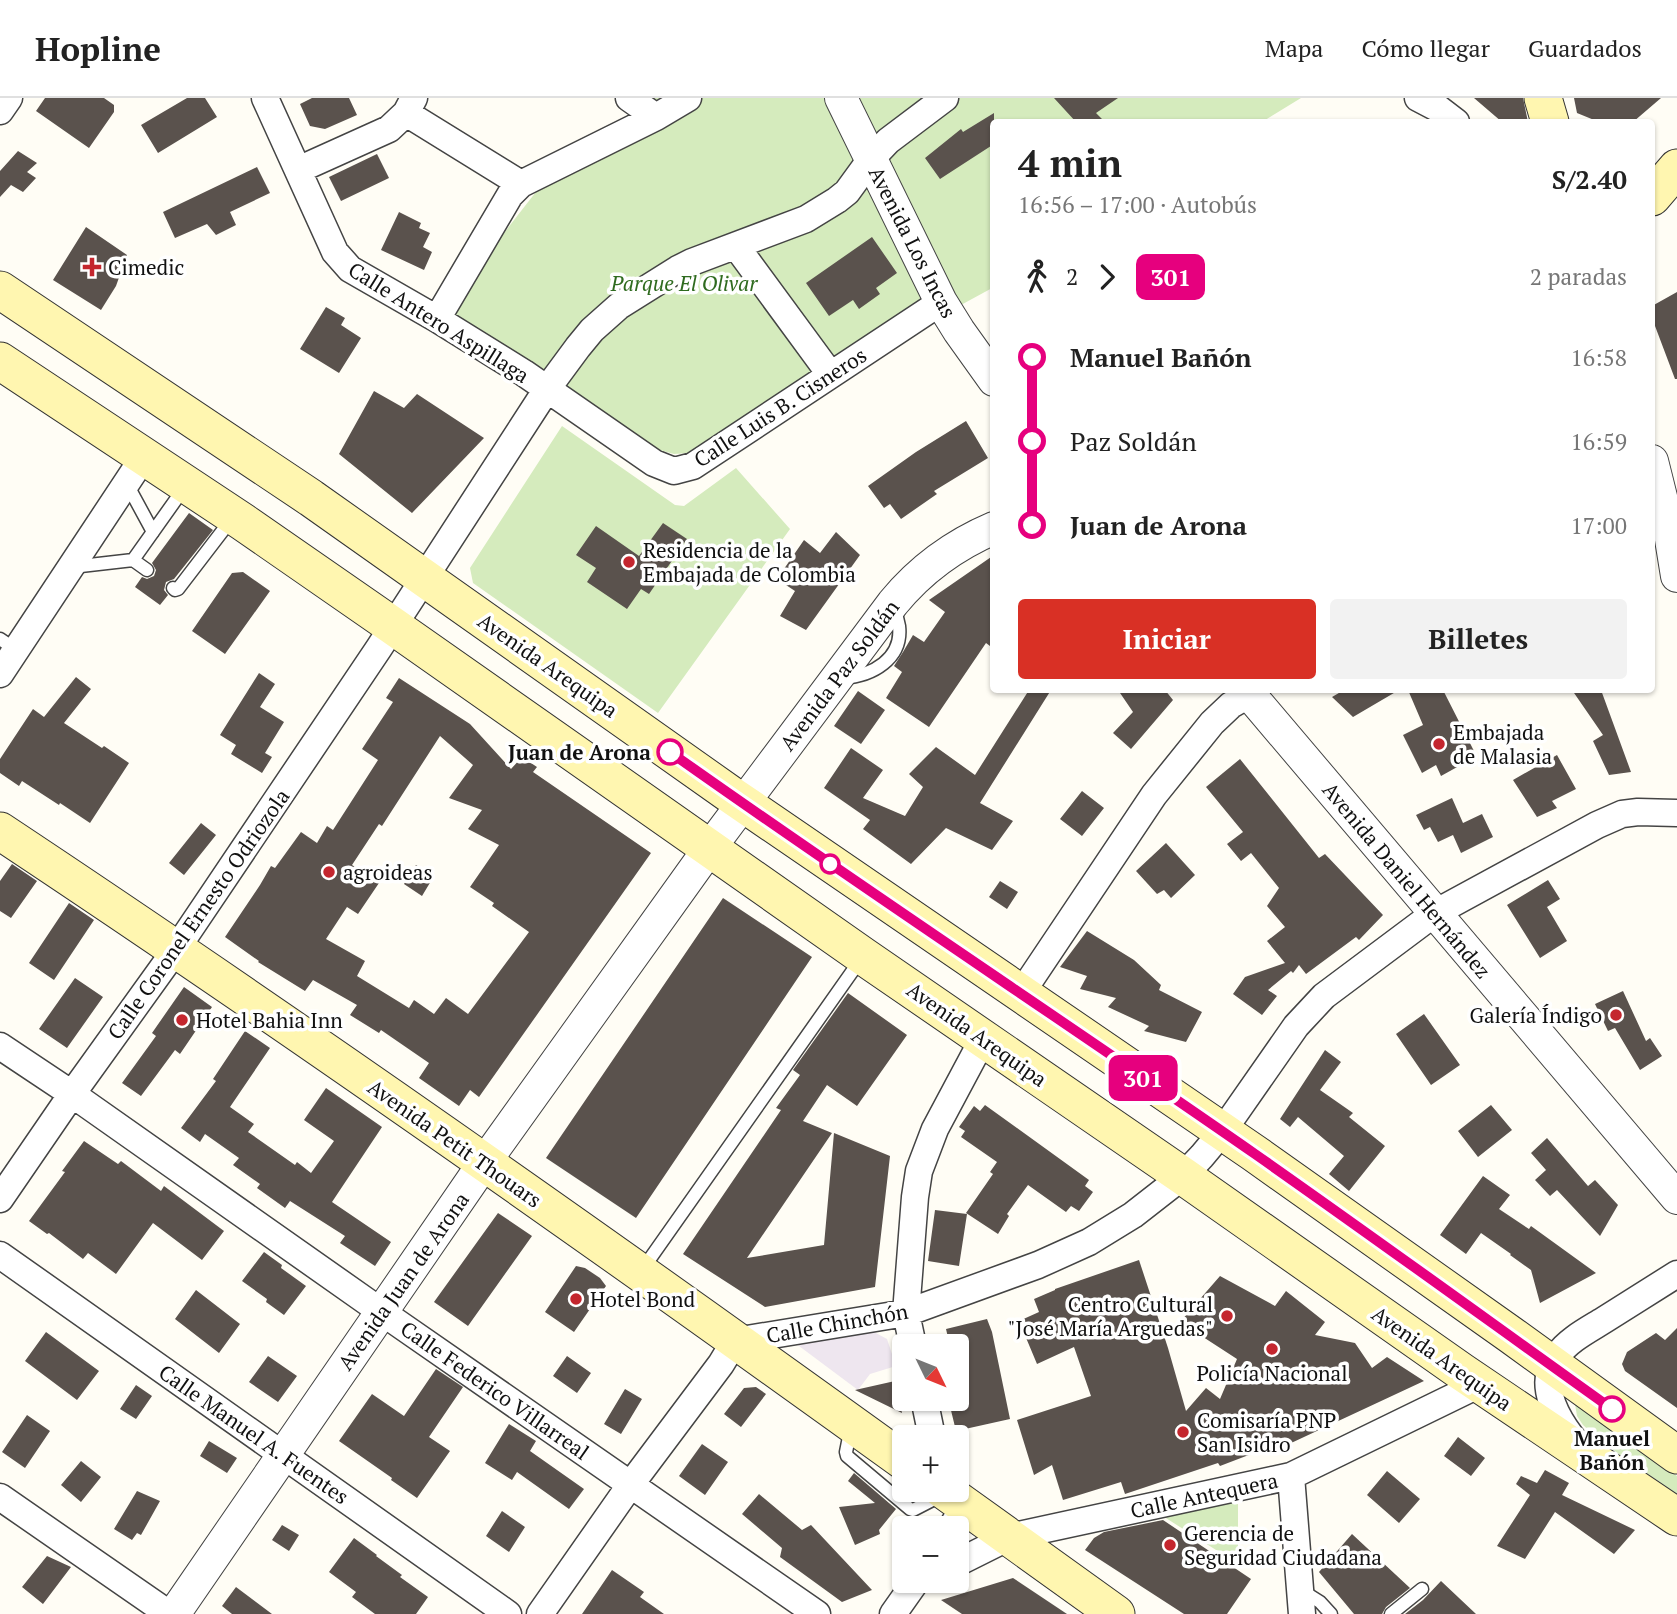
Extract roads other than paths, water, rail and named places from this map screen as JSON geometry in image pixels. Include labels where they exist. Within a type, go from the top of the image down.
[{"type":"main road","points":[[1543,98],[1549,119]]},
{"type":"main road","points":[[1655,194],[1677,168]]},
{"type":"main road","name":"Avenida Arequipa","points":[[0,290],[310,498],[743,803],[1222,1132],[1677,1455]]},
{"type":"main road","points":[[51,395],[84,346]]},
{"type":"main road","name":"Avenida Arequipa","points":[[0,362],[51,395],[160,483],[393,626],[863,956],[1480,1384],[1677,1517]]},
{"type":"main road","name":"Avenida Petit Thouars","points":[[0,831],[177,948],[892,1453]]},
{"type":"main road","points":[[952,1502],[1009,1537],[1116,1614]]},
{"type":"street","points":[[0,111],[9,98]]},
{"type":"street","name":"Calle Antero Aspillaga","points":[[265,98],[335,252],[344,264],[547,389]]},
{"type":"street","points":[[629,98],[656,117]]},
{"type":"street","points":[[437,319],[510,195],[521,184],[656,117],[688,98]]},
{"type":"street","name":"Avenida Los Incas","points":[[841,98],[941,302],[990,374]]},
{"type":"street","name":"Calle Coronel Ernesto Odriozola","points":[[0,1199],[177,948],[393,626],[547,389],[592,330],[619,306],[678,269],[806,219],[823,209],[847,192],[871,159],[903,129],[945,98]]},
{"type":"street","points":[[1418,98],[1452,119]]},
{"type":"street","points":[[298,170],[389,129],[410,106],[521,184]]},
{"type":"street","points":[[736,246],[830,374]]},
{"type":"street","name":"Calle Luis B. Cisneros","points":[[547,389],[654,463],[674,471],[692,466],[941,302]]},
{"type":"street","points":[[0,674],[8,644],[71,567],[160,483]]},
{"type":"street","points":[[1655,485],[1661,534],[1677,576]]},
{"type":"street","name":"Avenida Paz Soldán","points":[[709,849],[905,588],[935,562],[984,536]]},
{"type":"street","points":[[1020,995],[1154,795],[1212,723],[1248,693]]},
{"type":"street","name":"Avenida Daniel Hernández","points":[[1253,693],[1677,1198]]},
{"type":"street","name":"Calle Chinchón","points":[[735,1341],[906,1313],[1038,1265],[1089,1242],[1133,1215],[1183,1176],[1222,1132],[1281,1047],[1314,1007],[1334,988],[1435,913],[1622,814],[1677,813]]},
{"type":"street","name":"Avenida Juan de Arona","points":[[174,1614],[484,1163],[709,849]]},
{"type":"street","points":[[910,1334],[906,1313],[919,1171],[935,1129],[983,1039]]},
{"type":"street","name":"Calle Federico Villarreal","points":[[0,1046],[817,1614]]},
{"type":"street","name":"Calle Manuel A. Fuentes","points":[[0,1255],[508,1614]]},
{"type":"street","points":[[1588,1457],[1567,1430],[1552,1402],[1548,1383],[1552,1364],[1561,1351],[1578,1337],[1677,1274]]},
{"type":"street","points":[[540,1614],[735,1341]]},
{"type":"street","name":"Calle Antequera","points":[[969,1557],[1009,1537],[1292,1476],[1480,1384]]},
{"type":"street","points":[[1292,1476],[1301,1602]]},
{"type":"street","points":[[0,1497],[169,1614]]},
{"type":"street","points":[[893,1614],[909,1593]]},
{"type":"lane","points":[[153,532],[160,483]]},
{"type":"lane","points":[[133,560],[153,532],[160,483]]},
{"type":"lane","points":[[173,588],[178,589],[227,525]]},
{"type":"lane","points":[[71,567],[133,560],[147,570]]},
{"type":"lane","points":[[640,1273],[863,956]]},
{"type":"lane","points":[[851,1424],[847,1456],[892,1494]]},
{"type":"lane","points":[[902,1502],[914,1510],[946,1502]]},
{"type":"lane","points":[[1391,1614],[1422,1589]]},
{"type":"lane","points":[[1301,1602],[1320,1602],[1331,1614]]},
{"type":"place","name":"Cimedic","points":[[92,267]]},
{"type":"place","name":"Residencia de la Embajada de Colombia","points":[[629,562]]},
{"type":"place","name":"Embajada de Malasia","points":[[1439,744]]},
{"type":"place","name":"Juan de Arona","points":[[670,752]]},
{"type":"place","name":"agroideas","points":[[329,872]]},
{"type":"place","name":"Galería Índigo","points":[[1616,1015]]},
{"type":"place","name":"Hotel Bahia Inn","points":[[182,1020]]},
{"type":"place","name":"Hotel Bond","points":[[576,1299]]},
{"type":"place","name":"Centro Cultural \"José María Arguedas\"","points":[[1227,1316]]},
{"type":"place","name":"Policía Nacional","points":[[1272,1349]]},
{"type":"place","name":"Manuel Bañón","points":[[1612,1409]]},
{"type":"place","name":"Comisaría PNP San Isidro","points":[[1183,1432]]},
{"type":"place","name":"Gerencia de Seguridad Ciudadana","points":[[1170,1545]]},
{"type":"park label","name":"Parque El Olivar","points":[[684,283]]}]
